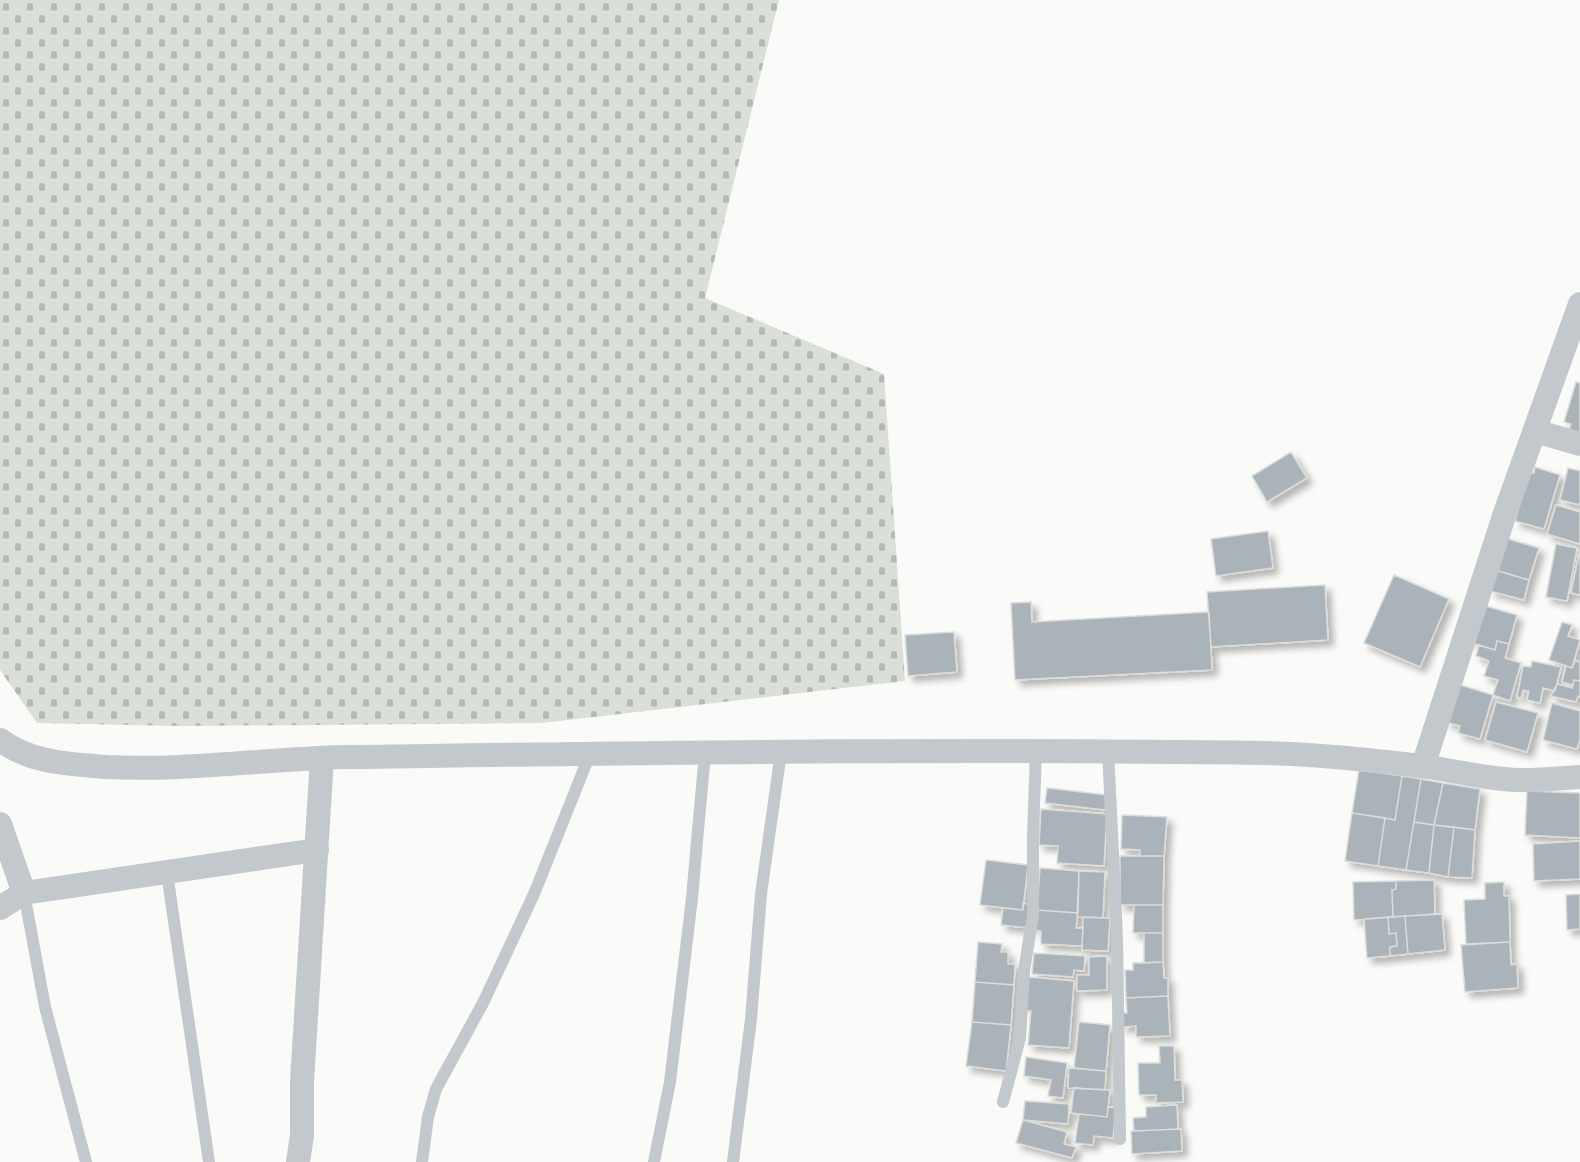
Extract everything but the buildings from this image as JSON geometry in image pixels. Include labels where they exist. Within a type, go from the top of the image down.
[{"type":"street","points":[[1422,766],[1506,513],[1580,304]]},
{"type":"street","points":[[1535,431],[1580,444]]},
{"type":"street","points":[[3,749],[56,764],[130,768],[207,767],[322,758],[705,752],[1107,750],[1293,753],[1357,758],[1521,780],[1580,777]]},
{"type":"street","points":[[298,1162],[302,1135],[302,1081],[322,758]]},
{"type":"street","points":[[0,824],[24,893]]},
{"type":"street","points":[[0,908],[24,893],[317,850]]},
{"type":"lane","points":[[1107,750],[1117,937],[1120,1139]]},
{"type":"lane","points":[[1003,1102],[1020,1038],[1024,971],[1033,915],[1036,751]]},
{"type":"lane","points":[[654,1162],[670,1082],[692,898],[705,752]]},
{"type":"lane","points":[[733,1162],[751,1019],[761,894],[781,752]]},
{"type":"lane","points":[[422,1162],[428,1117],[436,1089],[483,1003],[534,894],[590,754]]},
{"type":"lane","points":[[167,873],[210,1162]]},
{"type":"lane","points":[[24,893],[45,1007],[86,1162]]},
{"type":"green space","points":[[0,0],[779,0],[705,298],[884,374],[905,681],[542,723],[180,726],[37,723],[0,670]]}]
